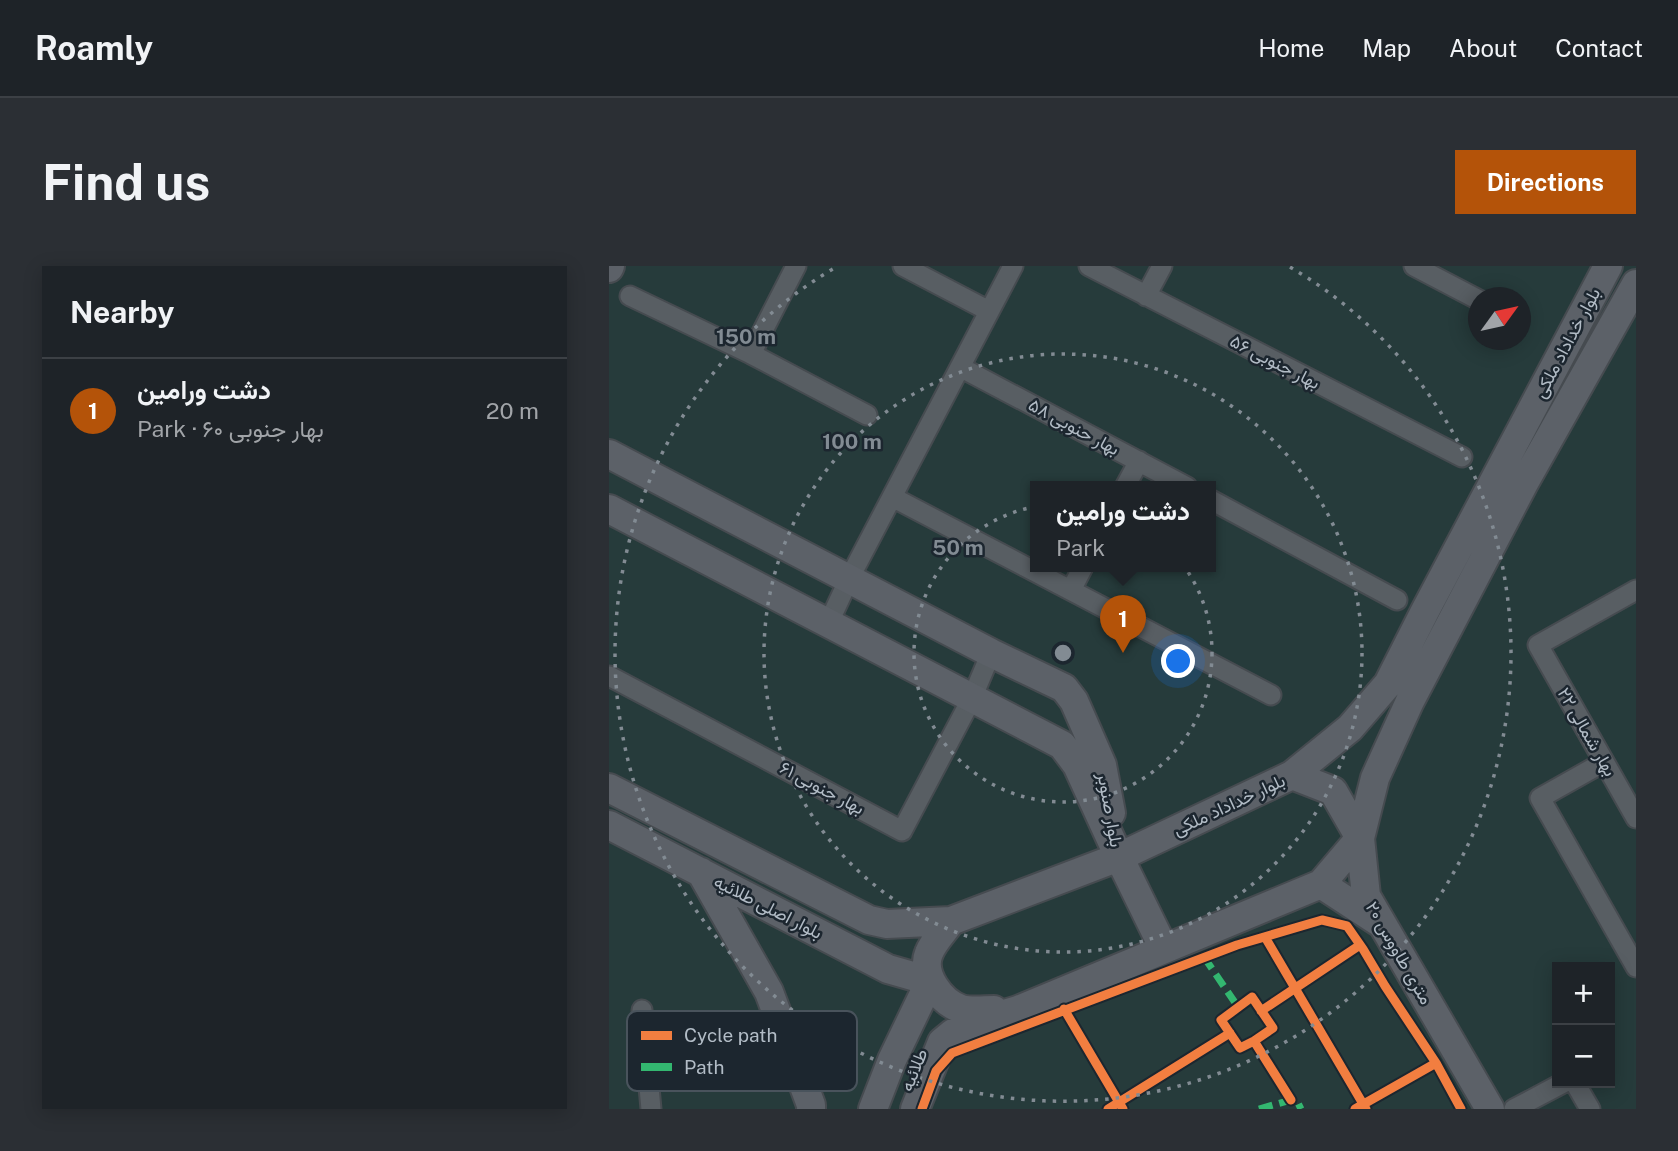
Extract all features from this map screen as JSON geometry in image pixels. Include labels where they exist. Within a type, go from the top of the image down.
[{"type":"street","points":[[751,354],[796,266]]},
{"type":"street","points":[[903,266],[989,311]]},
{"type":"street","points":[[829,622],[1013,266]]},
{"type":"street","name":"بهار جنوبی ۵۶","points":[[1089,266],[1462,457]]},
{"type":"street","points":[[1146,296],[1162,266]]},
{"type":"street","points":[[1415,266],[1468,294]]},
{"type":"street","name":"بلوار خداداد ملکی","points":[[609,788],[869,920],[887,925],[951,921],[1119,857],[1292,775],[1350,729],[1388,684],[1608,266]]},
{"type":"street","name":"بلوار خداداد ملکی","points":[[942,1042],[968,1026],[1017,1010],[1321,884],[1360,838],[1375,778],[1410,701],[1523,485],[1636,284]]},
{"type":"street","points":[[630,296],[751,354],[867,415]]},
{"type":"street","name":"بهار حنوبی ۵۸","points":[[960,367],[1176,481]]},
{"type":"street","name":"بلوار صنوبر","points":[[609,454],[991,653],[1064,688],[1075,701],[1102,765],[1119,857]]},
{"type":"street","points":[[1128,481],[1139,461]]},
{"type":"street","points":[[893,496],[1030,568]]},
{"type":"street","points":[[1216,503],[1397,600]]},
{"type":"street","name":"بلوار صنوبر","points":[[609,509],[1062,745],[1077,765],[1119,857]]},
{"type":"street","points":[[1037,572],[1271,695]]},
{"type":"street","points":[[1071,590],[1080,572]]},
{"type":"street","name":"بهار شمالی ۲۲","points":[[1636,590],[1538,645],[1636,818]]},
{"type":"street","points":[[972,698],[991,653]]},
{"type":"street","name":"بهار جنوبی ۶۱","points":[[609,676],[902,831],[972,698]]},
{"type":"street","points":[[1604,762],[1540,798],[1636,967]]},
{"type":"street","name":"۲۰ متری طاووس","points":[[1292,775],[1333,791],[1360,838],[1366,896],[1490,1109]]},
{"type":"street","name":"بلوار اصلی طلائیه","points":[[609,825],[888,969],[930,981]]},
{"type":"street","points":[[1119,857],[1164,949]]},
{"type":"street","points":[[701,872],[769,992],[776,1011]]},
{"type":"street","points":[[1321,884],[1382,923]]},
{"type":"street","points":[[951,921],[929,951],[925,965],[930,981],[950,1004],[959,1008],[1017,1010]]},
{"type":"street","name":"طلائیه","points":[[873,1109],[892,1060],[930,981]]},
{"type":"street","name":"طلائیه","points":[[915,1109],[942,1042]]},
{"type":"street","points":[[1514,1109],[1554,1088]]},
{"type":"street","points":[[1578,1088],[1590,1109]]},
{"type":"street","points":[[649,1091],[651,1109]]},
{"type":"street","points":[[806,1091],[811,1109]]},
{"type":"green space","points":[[609,266],[1636,266],[1636,1109],[609,1109]]},
{"type":"marked path","points":[[1204,957],[1238,1007]]},
{"type":"marked path","points":[[1259,1109],[1291,1100],[1298,1103],[1301,1109]]},
{"type":"cycle path","points":[[922,1109],[936,1071],[952,1053],[1237,945],[1322,920],[1347,926],[1436,1063]]},
{"type":"cycle path","points":[[1265,937],[1366,1109]]},
{"type":"cycle path","points":[[1261,1011],[1360,945]]},
{"type":"cycle path","points":[[1254,1041],[1240,1048],[1221,1020],[1252,997],[1273,1028],[1254,1041],[1291,1100]]},
{"type":"cycle path","points":[[1064,1009],[1123,1109]]},
{"type":"cycle path","points":[[1108,1109],[1230,1033]]},
{"type":"cycle path","points":[[1355,1109],[1436,1063],[1461,1109]]},
{"type":"place","name":"دشت ورامین","points":[[1123,653]]}]
